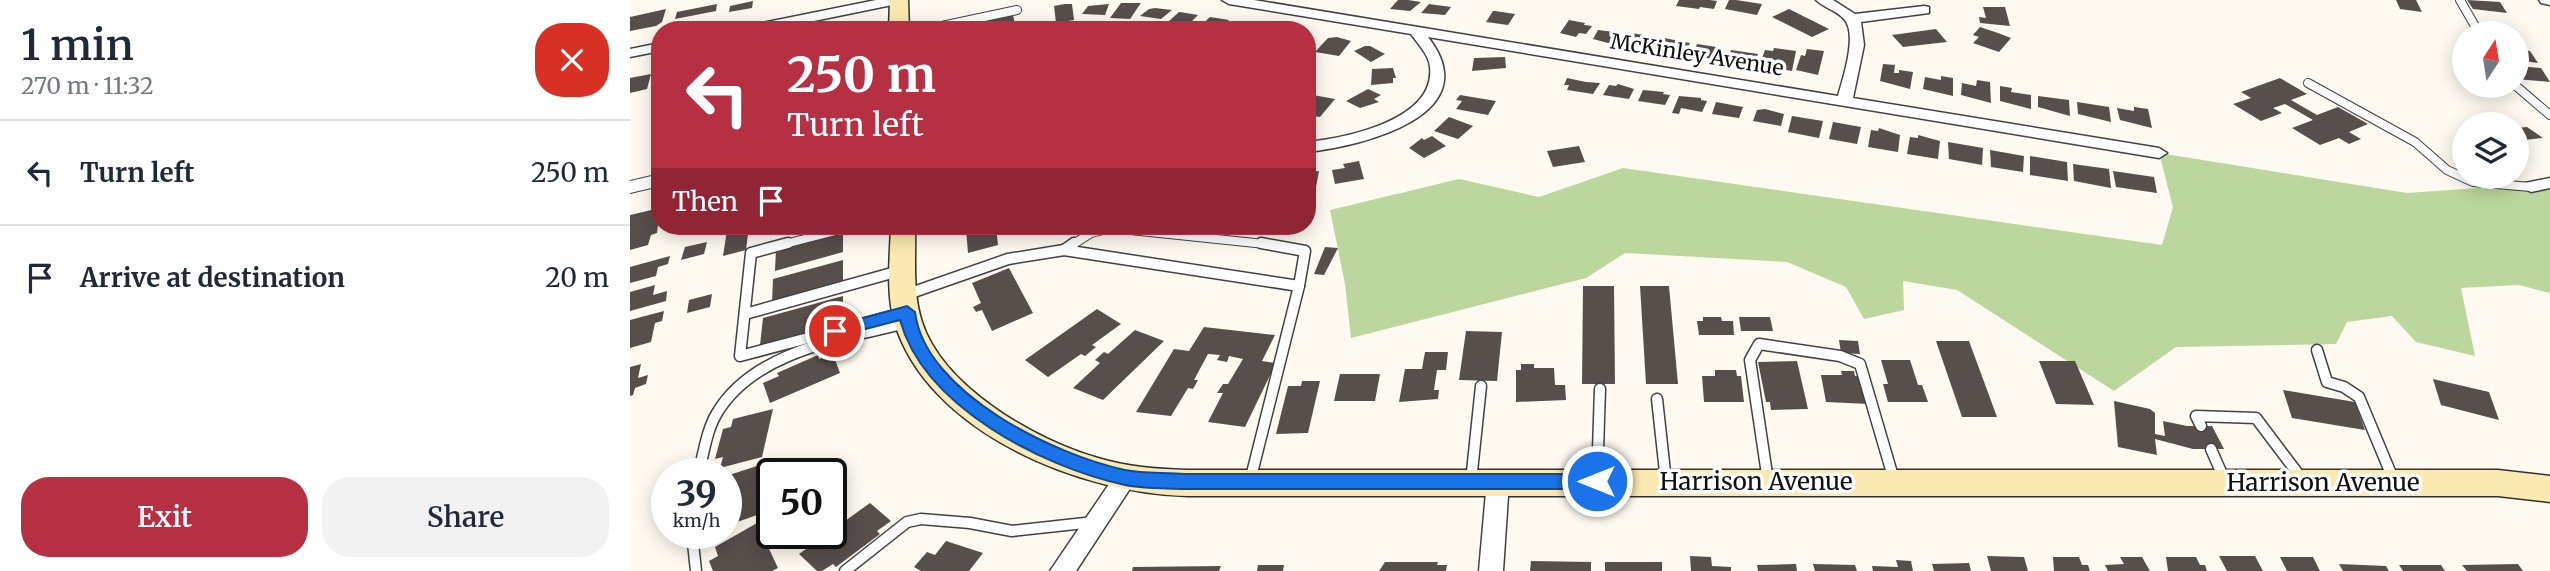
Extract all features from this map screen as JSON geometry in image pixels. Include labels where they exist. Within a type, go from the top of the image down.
[{"type":"main road","points":[[898,0],[899,21]]},
{"type":"main road","name":"Harrison Avenue","points":[[903,235],[906,300],[928,364],[961,399],[1013,433],[1058,455],[1126,478],[1250,482],[2498,483],[2547,494]]},
{"type":"street","points":[[792,21],[898,0]]},
{"type":"street","name":"McKinley Avenue","points":[[1229,0],[2159,153]]},
{"type":"street","points":[[1823,0],[1853,19],[1924,10]]},
{"type":"street","points":[[1845,100],[1857,38],[1853,19]]},
{"type":"street","points":[[1316,146],[1348,142],[1374,134],[1403,120],[1423,103],[1436,84],[1437,64],[1433,53],[1416,31]]},
{"type":"street","points":[[630,53],[651,49]]},
{"type":"street","points":[[630,187],[651,182]]},
{"type":"street","points":[[2532,187],[2550,183]]},
{"type":"street","points":[[1062,571],[1126,478]]},
{"type":"street","points":[[1485,481],[1491,571]]},
{"type":"lane","points":[[2460,0],[2472,21]]},
{"type":"lane","points":[[965,21],[1017,10]]},
{"type":"lane","points":[[2308,83],[2374,117],[2414,142],[2447,170],[2473,182],[2532,187]]},
{"type":"lane","points":[[2529,97],[2550,115]]},
{"type":"lane","points":[[820,235],[751,253],[740,356],[906,300]]},
{"type":"lane","points":[[1064,250],[1088,235]]},
{"type":"lane","points":[[1190,235],[1299,248],[1305,251],[1306,255],[1250,482]]},
{"type":"lane","points":[[703,458],[718,411],[734,391],[759,371],[906,300],[1008,259],[1064,250],[1299,286]]},
{"type":"lane","points":[[744,314],[906,300]]},
{"type":"lane","points":[[1768,482],[1750,360],[1759,344],[1840,356],[1860,364],[1894,482]]},
{"type":"lane","points":[[2317,350],[2327,382],[2344,387],[2358,397],[2394,483]]},
{"type":"lane","points":[[1481,386],[1485,481]]},
{"type":"lane","points":[[1597,481],[1600,389]]},
{"type":"lane","points":[[1657,399],[1666,482]]},
{"type":"lane","points":[[2201,426],[2196,415],[2256,418],[2304,483]]},
{"type":"lane","points":[[2211,449],[2225,482]]},
{"type":"lane","points":[[845,571],[907,522],[921,519],[970,523],[1012,531],[1098,522]]},
{"type":"lane","points":[[694,549],[696,571]]},
{"type":"green space","points":[[2159,153],[2407,193],[2464,189],[2529,189],[2529,184],[2550,183],[2550,293],[2519,285],[2461,288],[2475,356],[2416,342],[2392,316],[2347,322],[2336,344],[2176,347],[2114,391],[1957,290],[1903,281],[1904,310],[1864,319],[1846,287],[1787,262],[1625,253],[1586,278],[1351,338],[1345,284],[1330,210],[1459,179],[1539,197],[1623,168],[2162,245],[2173,207]]},
{"type":"building","points":[[1398,0],[1421,2],[1410,11],[1390,9]]},
{"type":"building","points":[[1679,0],[1717,1],[1714,9],[1699,9],[1676,6]]},
{"type":"building","points":[[1729,0],[1762,4],[1757,15],[1725,9]]},
{"type":"building","points":[[2396,0],[2416,0],[2422,12],[2400,9]]},
{"type":"building","points":[[2467,0],[2500,2],[2507,13],[2473,9]]},
{"type":"building","points":[[753,1],[752,8],[729,12],[730,6]]},
{"type":"building","points":[[1121,3],[1141,3],[1130,19],[1110,18]]},
{"type":"building","points":[[717,4],[716,11],[675,19],[677,12]]},
{"type":"building","points":[[1072,4],[1074,20],[1056,21],[1054,6]]},
{"type":"building","points":[[1109,4],[1105,15],[1082,14],[1088,6]]},
{"type":"building","points":[[1429,4],[1451,7],[1445,15],[1421,13]]},
{"type":"building","points":[[1983,7],[2005,7],[2010,26],[1980,23],[1979,17],[1986,18]]},
{"type":"building","points":[[1155,8],[1172,10],[1161,19],[1140,16]]},
{"type":"building","points":[[666,9],[662,21],[651,21],[651,27],[630,31],[630,17]]},
{"type":"building","points":[[1789,9],[1829,29],[1812,37],[1772,17]]},
{"type":"building","points":[[1493,11],[1515,14],[1508,25],[1486,22]]},
{"type":"building","points":[[1179,12],[1198,15],[1192,21],[1169,21]]},
{"type":"building","points":[[1013,15],[1014,21],[982,21]]},
{"type":"building","points":[[1210,17],[1229,20],[1228,21],[1206,21]]},
{"type":"building","points":[[1569,20],[1592,26],[1586,34],[1579,33],[1576,37],[1560,33]]},
{"type":"building","points":[[1980,27],[2011,38],[1999,52],[1973,43],[1979,37],[1973,35]]},
{"type":"building","points":[[1936,29],[1947,42],[1903,47],[1892,35]]},
{"type":"building","points":[[1598,30],[1622,33],[1618,42],[1608,43],[1593,39]]},
{"type":"building","points":[[1631,33],[1657,37],[1652,48],[1634,47],[1626,44]]},
{"type":"building","points":[[1337,37],[1351,41],[1339,56],[1316,52],[1328,38]]},
{"type":"building","points":[[1664,38],[1690,43],[1685,54],[1658,51]]},
{"type":"building","points":[[1697,44],[1723,48],[1719,59],[1692,57]]},
{"type":"building","points":[[1365,46],[1385,54],[1371,62],[1354,51]]},
{"type":"building","points":[[1774,48],[1796,51],[1792,71],[1775,68],[1776,65],[1761,61],[1765,50],[1773,51]]},
{"type":"building","points":[[1807,49],[1824,51],[1818,75],[1796,70],[1801,55],[1805,56]]},
{"type":"building","points":[[1731,50],[1758,54],[1754,64],[1728,62]]},
{"type":"building","points":[[2529,51],[2530,51],[2538,63],[2529,62]]},
{"type":"building","points":[[1505,57],[1506,68],[1472,71],[1474,58]]},
{"type":"building","points":[[1883,64],[1895,65],[1894,73],[1899,73],[1899,70],[1913,72],[1910,89],[1880,81]]},
{"type":"building","points":[[2529,67],[2541,68],[2550,82],[2529,80]]},
{"type":"building","points":[[1393,68],[1396,78],[1393,78],[1393,83],[1371,85],[1372,69]]},
{"type":"building","points":[[651,74],[647,89],[630,93],[630,78]]},
{"type":"building","points":[[1941,76],[1953,78],[1953,96],[1923,89],[1925,77],[1941,80]]},
{"type":"building","points":[[1567,78],[1600,83],[1593,94],[1567,90],[1569,85],[1564,85]]},
{"type":"building","points":[[2280,78],[2307,94],[2291,100],[2317,115],[2338,107],[2368,124],[2349,132],[2361,139],[2349,144],[2339,138],[2320,145],[2292,128],[2313,120],[2285,104],[2273,108],[2282,113],[2261,121],[2233,104],[2251,98],[2241,92]]},
{"type":"building","points":[[1977,80],[1990,82],[1991,103],[1961,95],[1962,83],[1976,86]]},
{"type":"building","points":[[1618,84],[1634,89],[1629,99],[1603,95],[1609,85]]},
{"type":"building","points":[[2000,86],[2012,88],[2011,92],[2031,95],[2031,109],[2000,101]]},
{"type":"building","points":[[1368,89],[1381,95],[1374,99],[1379,102],[1360,108],[1346,101]]},
{"type":"building","points":[[1643,90],[1670,95],[1665,105],[1638,101]]},
{"type":"building","points":[[1460,95],[1496,101],[1488,115],[1456,109],[1462,101],[1456,100]]},
{"type":"building","points":[[1316,96],[1335,99],[1320,117],[1316,116]]},
{"type":"building","points":[[1679,96],[1707,101],[1702,112],[1681,108],[1679,114],[1672,113]]},
{"type":"building","points":[[2038,96],[2069,100],[2070,116],[2038,107]]},
{"type":"building","points":[[1716,102],[1743,107],[1739,118],[1712,114]]},
{"type":"building","points":[[2077,102],[2109,107],[2111,122],[2078,114]]},
{"type":"building","points":[[2134,107],[2148,109],[2152,128],[2120,120],[2117,108],[2134,111]]},
{"type":"building","points":[[1765,109],[1784,114],[1781,126],[1753,121],[1757,110]]},
{"type":"building","points":[[1792,116],[1823,121],[1819,138],[1788,132]]},
{"type":"building","points":[[1449,117],[1473,126],[1458,139],[1434,131]]},
{"type":"building","points":[[1833,122],[1861,127],[1857,144],[1829,139]]},
{"type":"building","points":[[1879,128],[1900,135],[1898,152],[1868,147],[1871,130],[1878,131]]},
{"type":"building","points":[[2529,128],[2543,138],[2529,140]]},
{"type":"building","points":[[1918,135],[1940,141],[1938,159],[1907,154],[1910,137],[1918,138]]},
{"type":"building","points":[[1432,136],[1446,146],[1424,158],[1409,148],[1422,138],[1424,140]]},
{"type":"building","points":[[1948,142],[1983,148],[1982,165],[1949,159]]},
{"type":"building","points":[[1579,146],[1585,162],[1553,167],[1547,151]]},
{"type":"building","points":[[1990,150],[2024,156],[2023,172],[1991,167]]},
{"type":"building","points":[[2030,156],[2067,162],[2068,181],[2030,175]]},
{"type":"building","points":[[1359,161],[1364,179],[1335,184],[1332,170],[1345,168],[1343,164]]},
{"type":"building","points":[[2073,164],[2109,169],[2111,188],[2074,181]]},
{"type":"building","points":[[2113,171],[2154,177],[2157,193],[2116,187]]},
{"type":"building","points":[[651,210],[651,235],[648,245],[630,250],[630,215]]},
{"type":"building","points":[[726,235],[748,235],[746,250],[723,256]]},
{"type":"building","points":[[828,235],[843,235],[843,252],[775,271],[776,249]]},
{"type":"building","points":[[966,235],[997,235],[998,245],[968,253]]},
{"type":"building","points":[[707,242],[704,254],[681,260],[685,247]]},
{"type":"building","points":[[1325,247],[1338,248],[1324,275],[1314,274]]},
{"type":"building","points":[[670,256],[668,264],[658,267],[656,276],[630,283],[630,267]]},
{"type":"building","points":[[843,260],[843,282],[772,303],[773,279]]},
{"type":"building","points":[[1009,268],[1033,313],[992,331],[982,310],[976,312],[973,307],[981,303],[972,283]]},
{"type":"building","points":[[655,285],[653,295],[667,291],[666,301],[630,311],[630,292]]},
{"type":"building","points":[[1583,286],[1614,286],[1615,384],[1582,384]]},
{"type":"building","points":[[1640,286],[1669,286],[1678,384],[1646,384]]},
{"type":"building","points":[[712,294],[710,307],[687,313],[689,300]]},
{"type":"building","points":[[843,296],[843,318],[807,328],[807,332],[760,345],[763,318]]},
{"type":"building","points":[[1097,309],[1121,324],[1092,345],[1096,347],[1085,356],[1081,354],[1048,377],[1025,360]]},
{"type":"building","points":[[664,311],[662,321],[655,323],[651,342],[630,348],[630,320]]},
{"type":"building","points":[[1703,317],[1721,317],[1722,321],[1733,321],[1734,335],[1699,335],[1697,321],[1703,321]]},
{"type":"building","points":[[1739,317],[1770,317],[1773,331],[1741,331]]},
{"type":"building","points":[[1204,327],[1275,335],[1262,361],[1276,363],[1245,427],[1208,422],[1223,393],[1217,393],[1223,384],[1228,384],[1243,359],[1229,356],[1227,362],[1217,360],[1220,355],[1208,354],[1194,380],[1198,380],[1193,389],[1188,388],[1171,416],[1136,412],[1174,349],[1189,351]]},
{"type":"building","points":[[1135,330],[1164,341],[1103,400],[1073,388],[1100,363],[1095,360],[1104,352],[1108,354]]},
{"type":"building","points":[[1466,331],[1502,332],[1497,381],[1459,380]]},
{"type":"building","points":[[1839,340],[1858,341],[1860,354],[1841,353]]},
{"type":"building","points":[[1936,341],[1969,341],[1997,417],[1962,417]]},
{"type":"building","points":[[1425,352],[1448,352],[1446,370],[1437,370],[1434,390],[1439,390],[1438,399],[1399,402],[1405,369],[1422,369]]},
{"type":"building","points":[[833,354],[840,373],[770,403],[763,383],[779,376],[777,373],[818,355],[819,359]]},
{"type":"building","points":[[1881,360],[1910,360],[1918,385],[1922,385],[1928,402],[1888,402],[1883,384],[1888,384]]},
{"type":"building","points":[[1797,361],[1808,409],[1771,410],[1770,402],[1766,402],[1758,362]]},
{"type":"building","points":[[2039,361],[2075,361],[2094,405],[2056,404]]},
{"type":"building","points":[[641,364],[638,378],[648,375],[646,384],[635,388],[630,396],[630,367]]},
{"type":"building","points":[[1521,364],[1534,364],[1534,368],[1554,368],[1555,385],[1565,385],[1566,400],[1516,402],[1516,370],[1521,370]]},
{"type":"building","points":[[1715,370],[1736,370],[1737,376],[1741,376],[1744,402],[1704,402],[1702,376],[1715,376]]},
{"type":"building","points":[[1841,371],[1854,371],[1855,376],[1861,376],[1869,404],[1826,402],[1821,375],[1842,375]]},
{"type":"building","points":[[1340,374],[1380,374],[1375,401],[1334,401]]},
{"type":"building","points":[[2433,379],[2489,392],[2499,420],[2441,405]]},
{"type":"building","points":[[1302,381],[1320,381],[1308,433],[1276,434],[1288,386],[1301,386]]},
{"type":"building","points":[[2283,390],[2355,402],[2365,430],[2292,418]]},
{"type":"building","points":[[2114,401],[2150,409],[2155,413],[2155,434],[2165,436],[2163,421],[2187,426],[2212,426],[2224,449],[2193,449],[2155,439],[2157,455],[2118,447]]},
{"type":"building","points":[[773,409],[762,457],[742,462],[742,458],[715,458],[723,429],[731,427],[733,419]]},
{"type":"building","points":[[756,466],[756,515],[742,520],[742,471]]},
{"type":"building","points":[[870,503],[891,521],[877,531],[880,534],[836,567],[833,564],[817,571],[799,554],[806,549],[847,549],[847,520]]},
{"type":"building","points":[[756,524],[756,549],[769,549],[778,568],[772,571],[713,571],[709,561],[718,556],[716,549],[742,549],[742,532]]},
{"type":"building","points":[[946,541],[983,553],[969,571],[921,571],[914,567],[927,552],[935,555]]},
{"type":"building","points":[[1690,556],[1711,557],[1712,566],[1731,567],[1731,571],[1691,571]]},
{"type":"building","points":[[1987,556],[2024,557],[2028,571],[1991,571]]},
{"type":"building","points":[[2219,556],[2255,556],[2263,571],[2227,571]]},
{"type":"building","points":[[2053,557],[2079,557],[2082,565],[2088,565],[2090,571],[2054,571]]},
{"type":"building","points":[[2120,557],[2142,557],[2150,571],[2108,571],[2105,565],[2124,564]]},
{"type":"building","points":[[2166,557],[2196,557],[2200,565],[2205,565],[2207,571],[2168,571]]},
{"type":"building","points":[[2280,557],[2313,557],[2320,571],[2287,571]]},
{"type":"building","points":[[1896,560],[1911,561],[1913,571],[1873,571],[1872,566],[1898,567]]},
{"type":"building","points":[[1531,561],[1591,562],[1591,571],[1530,571]]},
{"type":"building","points":[[1385,562],[1438,562],[1437,565],[1447,565],[1446,571],[1379,571]]},
{"type":"building","points":[[1605,562],[1662,562],[1662,571],[1605,571]]},
{"type":"building","points":[[1969,563],[1971,571],[1934,571],[1932,564]]},
{"type":"building","points":[[1796,564],[1797,571],[1758,571],[1757,565]]},
{"type":"building","points":[[1813,564],[1855,565],[1857,571],[1815,571]]},
{"type":"building","points":[[2339,564],[2386,566],[2389,571],[2343,571]]},
{"type":"building","points":[[2518,564],[2523,571],[2467,571],[2462,565]]},
{"type":"building","points":[[1258,565],[1284,565],[1283,571],[1257,571]]},
{"type":"building","points":[[2399,565],[2441,565],[2445,571],[2403,571]]},
{"type":"building","points":[[1221,566],[1219,571],[1132,571],[1133,567]]},
{"type":"route","points":[[835,331],[907,312],[908,323],[928,364],[961,399],[1013,433],[1058,455],[1126,478],[1185,482],[1597,481]]}]
